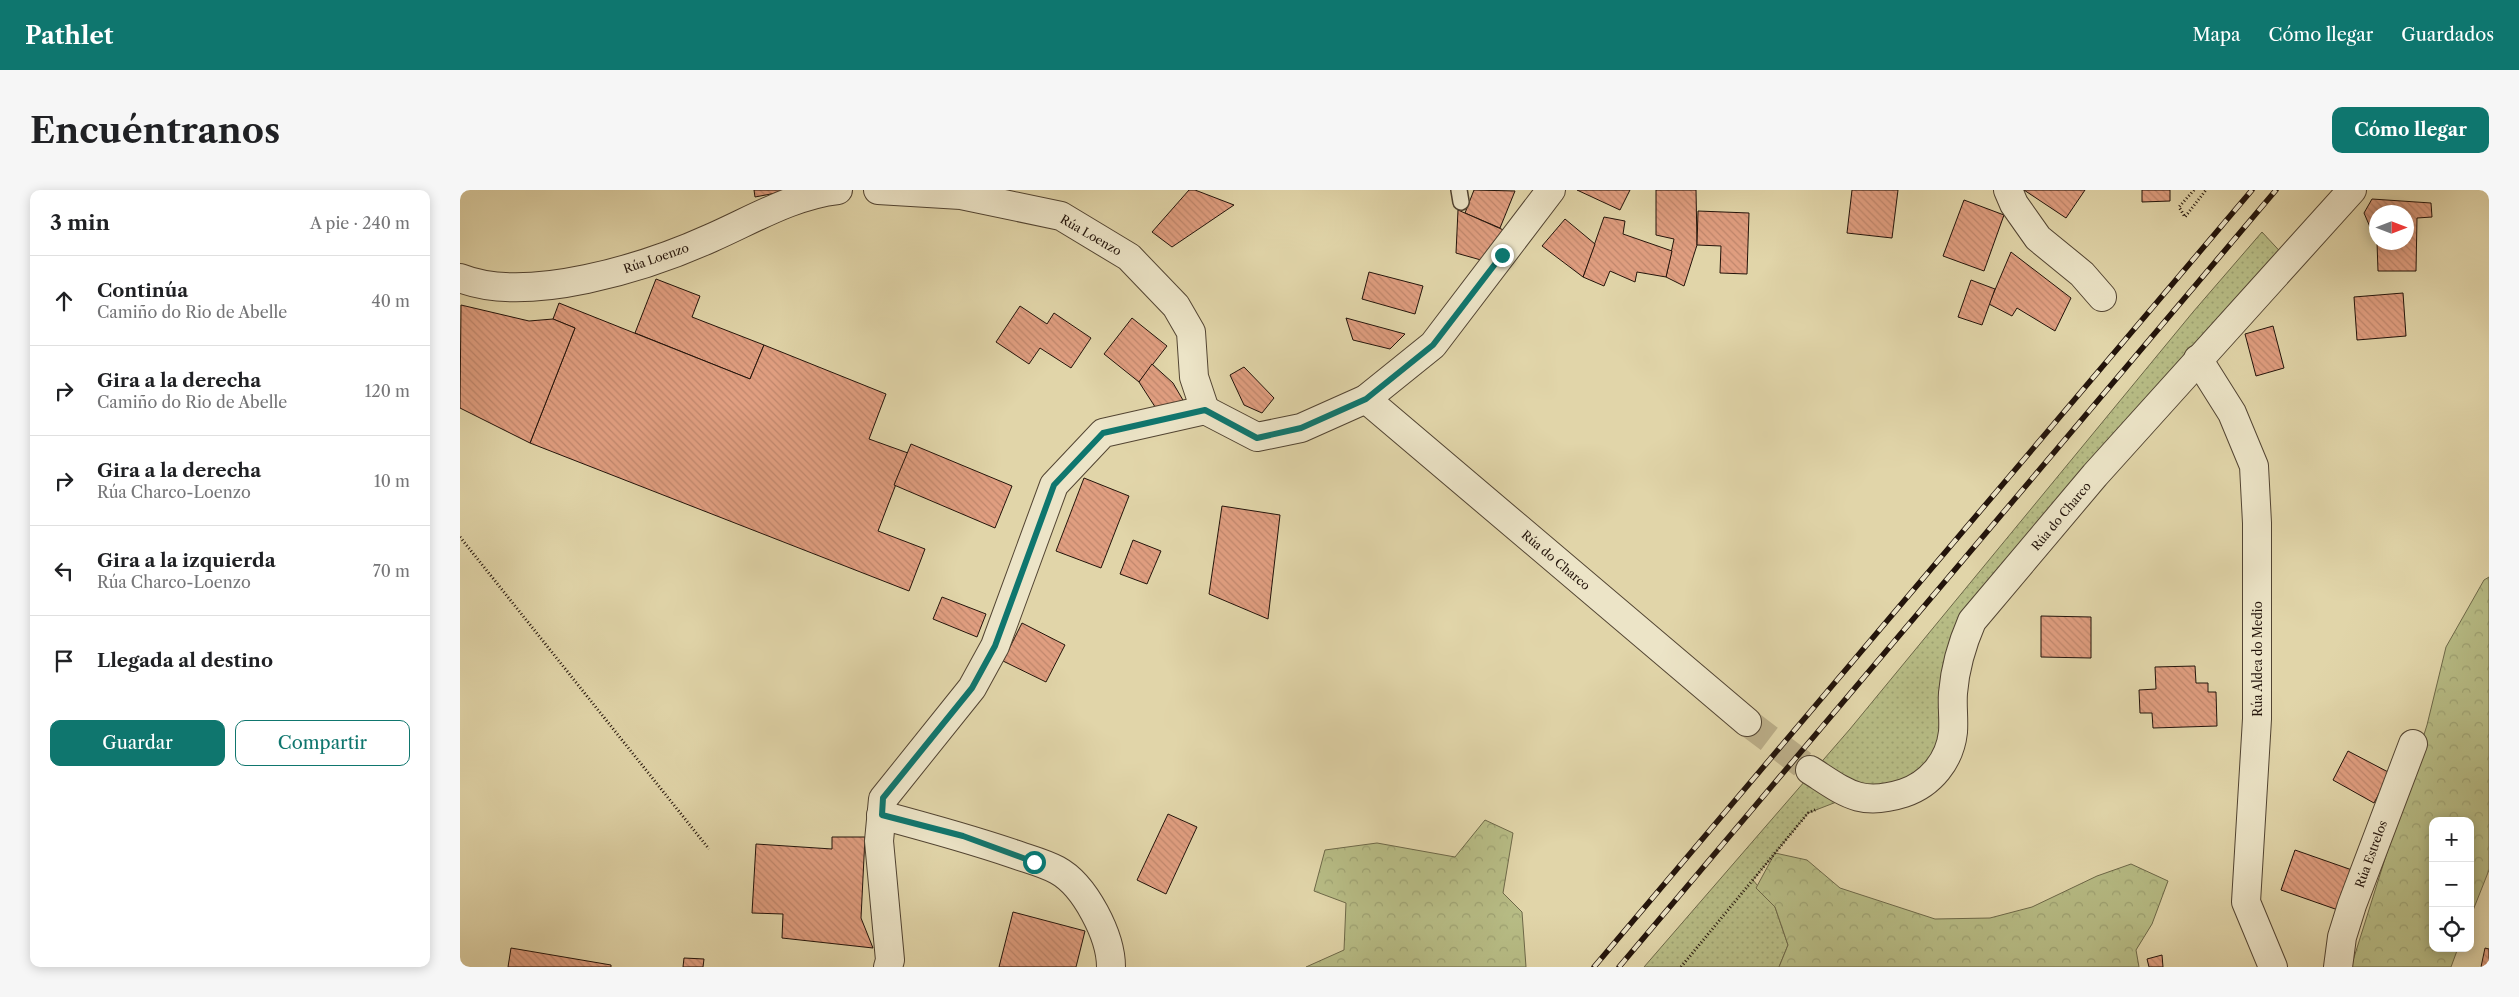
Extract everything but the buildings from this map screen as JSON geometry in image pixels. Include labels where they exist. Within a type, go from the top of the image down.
[{"type":"street","name":"Rúa Loenzo","points":[[878,190],[961,195],[1061,216],[1129,257],[1176,306],[1191,332],[1194,377],[1205,410]]},
{"type":"street","points":[[888,967],[890,960],[879,842],[883,798],[972,688],[995,646],[1054,485],[1103,433],[1205,410],[1257,438],[1301,428],[1366,399],[1433,345],[1551,190]]},
{"type":"street","points":[[2008,190],[2014,204],[2038,238],[2082,274],[2102,297]]},
{"type":"street","name":"Rúa do Charco","points":[[1810,770],[1852,796],[1884,799],[1920,787],[1945,761],[1953,733],[1953,693],[1957,665],[1962,644],[1972,620],[2095,475],[2352,190]]},
{"type":"street","name":"Rúa Loenzo","points":[[460,278],[477,285],[550,286],[635,267],[708,239],[822,191]]},
{"type":"street","name":"Rúa Aldea do Medio","points":[[2198,359],[2232,413],[2254,466],[2257,523],[2257,719],[2246,902],[2273,967]]},
{"type":"street","name":"Rúa do Charco","points":[[1366,399],[1747,722]]},
{"type":"street","name":"Rúa Estrelos","points":[[2338,967],[2342,937],[2355,898],[2413,744]]},
{"type":"street","points":[[882,815],[963,836],[1057,870],[1075,883],[1105,932],[1111,955],[1111,967]]},
{"type":"path","points":[[2194,190],[2179,207],[2185,216],[2206,190]]},
{"type":"path","points":[[460,537],[709,849]]},
{"type":"path","points":[[1681,967],[1808,813],[1852,796]]},
{"type":"green space","points":[[2262,232],[2288,260],[1972,621],[1930,777],[1852,796],[1808,813],[1753,880],[1775,907],[1788,945],[1779,967],[1644,967],[1850,729],[2193,312]]},
{"type":"green space","points":[[2489,577],[2489,870],[2474,908],[2474,817],[2429,817],[2429,952],[2457,952],[2451,967],[2351,967],[2427,725],[2446,647],[2484,580]]},
{"type":"green space","points":[[1485,820],[1513,833],[1503,893],[1522,912],[1526,967],[1306,967],[1344,950],[1346,903],[1314,891],[1325,850],[1377,843],[1455,857]]},
{"type":"green space","points":[[1775,853],[1807,860],[1840,888],[1935,919],[1990,918],[2032,907],[2097,876],[2131,864],[2168,881],[2152,924],[2136,950],[2139,967],[1779,967],[1788,945],[1775,907],[1756,888]]},
{"type":"tunnel","points":[[1747,722],[1810,770]]},
{"type":"railway","points":[[1594,967],[2252,190]]},
{"type":"railway","points":[[1619,967],[2276,190]]},
{"type":"route","points":[[1034,862],[963,836],[882,815],[883,798],[972,688],[995,646],[1054,485],[1103,433],[1205,410],[1257,438],[1301,428],[1366,399],[1433,345],[1502,255]]}]
